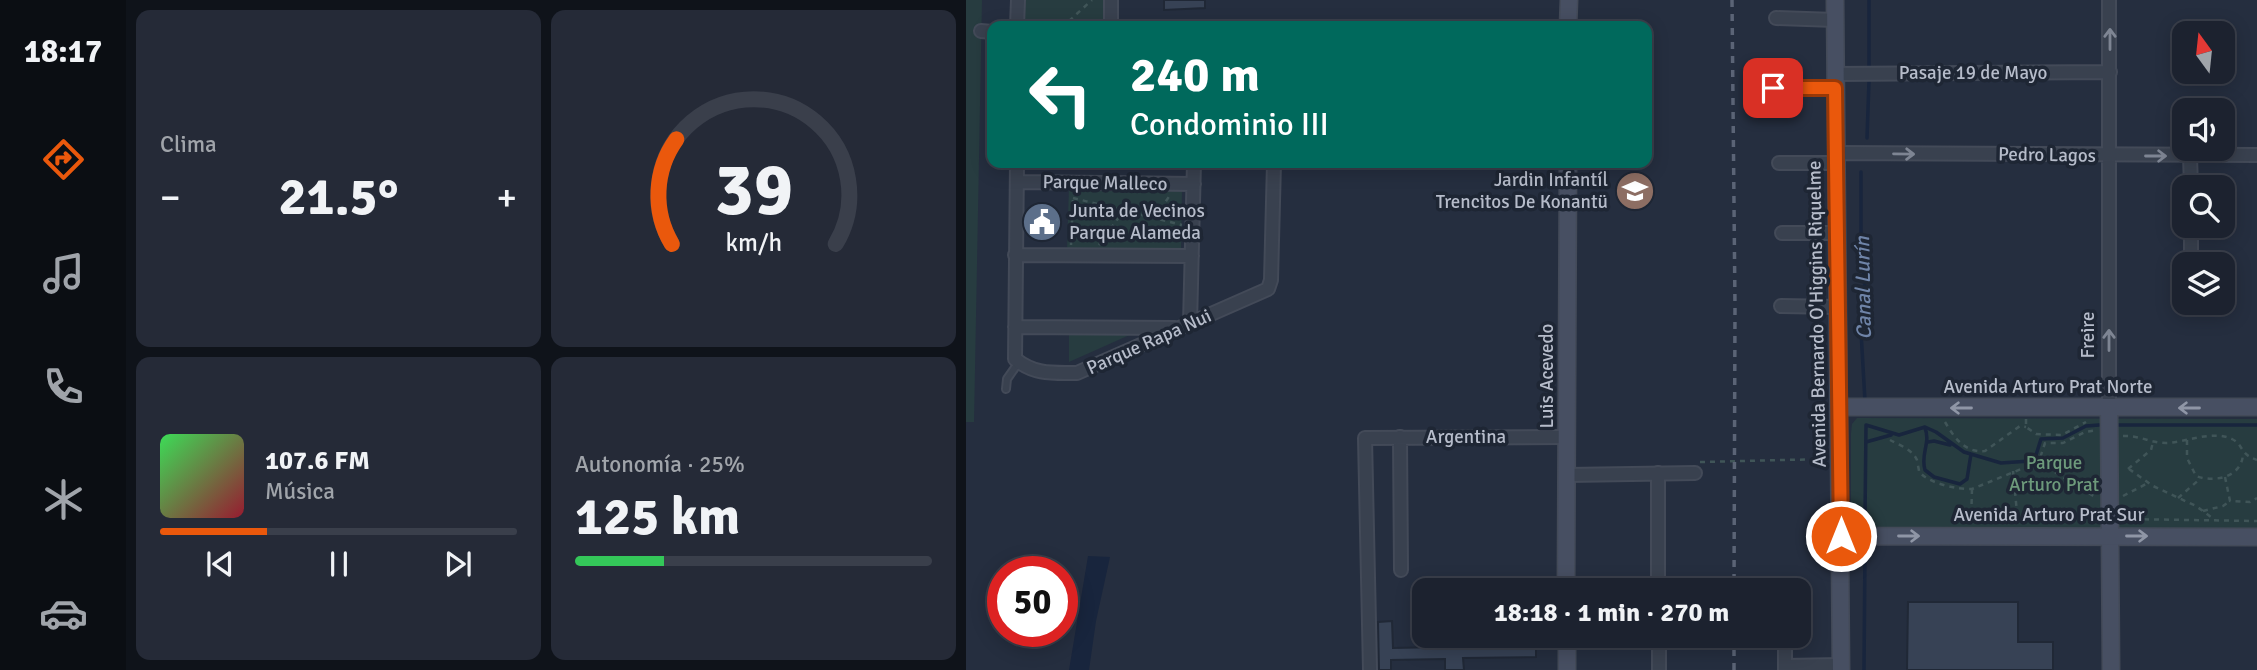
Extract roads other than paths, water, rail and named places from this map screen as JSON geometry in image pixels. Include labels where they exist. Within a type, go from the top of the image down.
[{"type":"main road","points":[[1568,21],[1569,0]]},
{"type":"main road","name":"Avenida Bernardo O'Higgins Riquelme","points":[[1835,0],[1841,667]]},
{"type":"main road","name":"Luis Acevedo","points":[[1567,578],[1568,168]]},
{"type":"main road","name":"Avenida Arturo Prat Norte","points":[[1839,407],[2257,407]]},
{"type":"main road","name":"Freire","points":[[2109,408],[2111,670]]},
{"type":"main road","name":"Avenida Arturo Prat Sur","points":[[1841,536],[2257,537]]},
{"type":"main road","points":[[1567,648],[1567,670]]},
{"type":"street","points":[[1018,0],[1018,21]]},
{"type":"street","points":[[1111,0],[1111,21]]},
{"type":"street","name":"Freire","points":[[2109,0],[2109,408]]},
{"type":"street","points":[[1776,18],[1835,19]]},
{"type":"street","name":"Pasaje 19 de Mayo","points":[[1773,88],[1835,81],[2110,72]]},
{"type":"street","name":"Pedro Lagos","points":[[2235,155],[2257,155]]},
{"type":"street","name":"Pedro Lagos","points":[[1779,163],[1836,158],[2172,156]]},
{"type":"street","points":[[1017,168],[1015,359],[1019,362]]},
{"type":"street","points":[[1015,327],[1186,326],[1192,256],[1194,168]]},
{"type":"street","name":"Parque Rapa Nui","points":[[1019,362],[1028,369],[1042,372],[1077,373],[1268,289],[1272,280],[1274,168]]},
{"type":"street","name":"Parque Malleco","points":[[1017,182],[1194,184]]},
{"type":"street","points":[[1782,233],[1837,233]]},
{"type":"street","points":[[1015,255],[1192,256]]},
{"type":"street","points":[[1782,306],[1839,307]]},
{"type":"street","points":[[1400,437],[1401,569]]},
{"type":"street","name":"Argentina","points":[[1370,670],[1366,438],[1567,437]]},
{"type":"street","points":[[1568,475],[1658,473],[1696,468]]},
{"type":"street","points":[[1658,473],[1658,578]]},
{"type":"street","points":[[1659,648],[1659,670]]},
{"type":"street","points":[[1785,648],[1785,668],[1841,667]]},
{"type":"lane","points":[[1006,389],[1007,379],[1019,362]]},
{"type":"water","points":[[1088,556],[1110,557],[1089,670],[1069,670],[1073,647],[1078,647],[1078,616]]},
{"type":"waterway","name":"Canal Lurín","points":[[1869,0],[1869,66]]},
{"type":"waterway","name":"Canal Lurín","points":[[1867,138],[1869,81]]},
{"type":"waterway","name":"Canal Lurín","points":[[1861,172],[1861,247],[1866,298],[1861,330],[1865,401]]},
{"type":"waterway","name":"Canal Lurín","points":[[1865,518],[1866,425],[1899,435],[1925,427],[1964,452],[2001,463],[2030,461],[2036,455],[2041,439],[2063,438],[2086,426],[2099,425]]},
{"type":"waterway","name":"Canal Lurín","points":[[2116,425],[2257,425]]},
{"type":"waterway","points":[[1925,428],[1925,470],[1934,477],[1960,484],[1967,479],[1971,454]]},
{"type":"waterway","points":[[1866,442],[1891,435]]},
{"type":"waterway","points":[[1928,442],[1950,445]]},
{"type":"waterway","points":[[1864,670],[1865,549]]},
{"type":"railway","points":[[1732,0],[1734,578]]},
{"type":"railway","points":[[1734,648],[1734,670]]},
{"type":"place","name":"Jardin Infantíl Trencitos De Konantü","points":[[1635,191]]},
{"type":"place","name":"Junta de Vecinos Parque Alameda","points":[[1042,222]]},
{"type":"park label","name":"Parque Arturo Prat","points":[[2054,474]]}]
